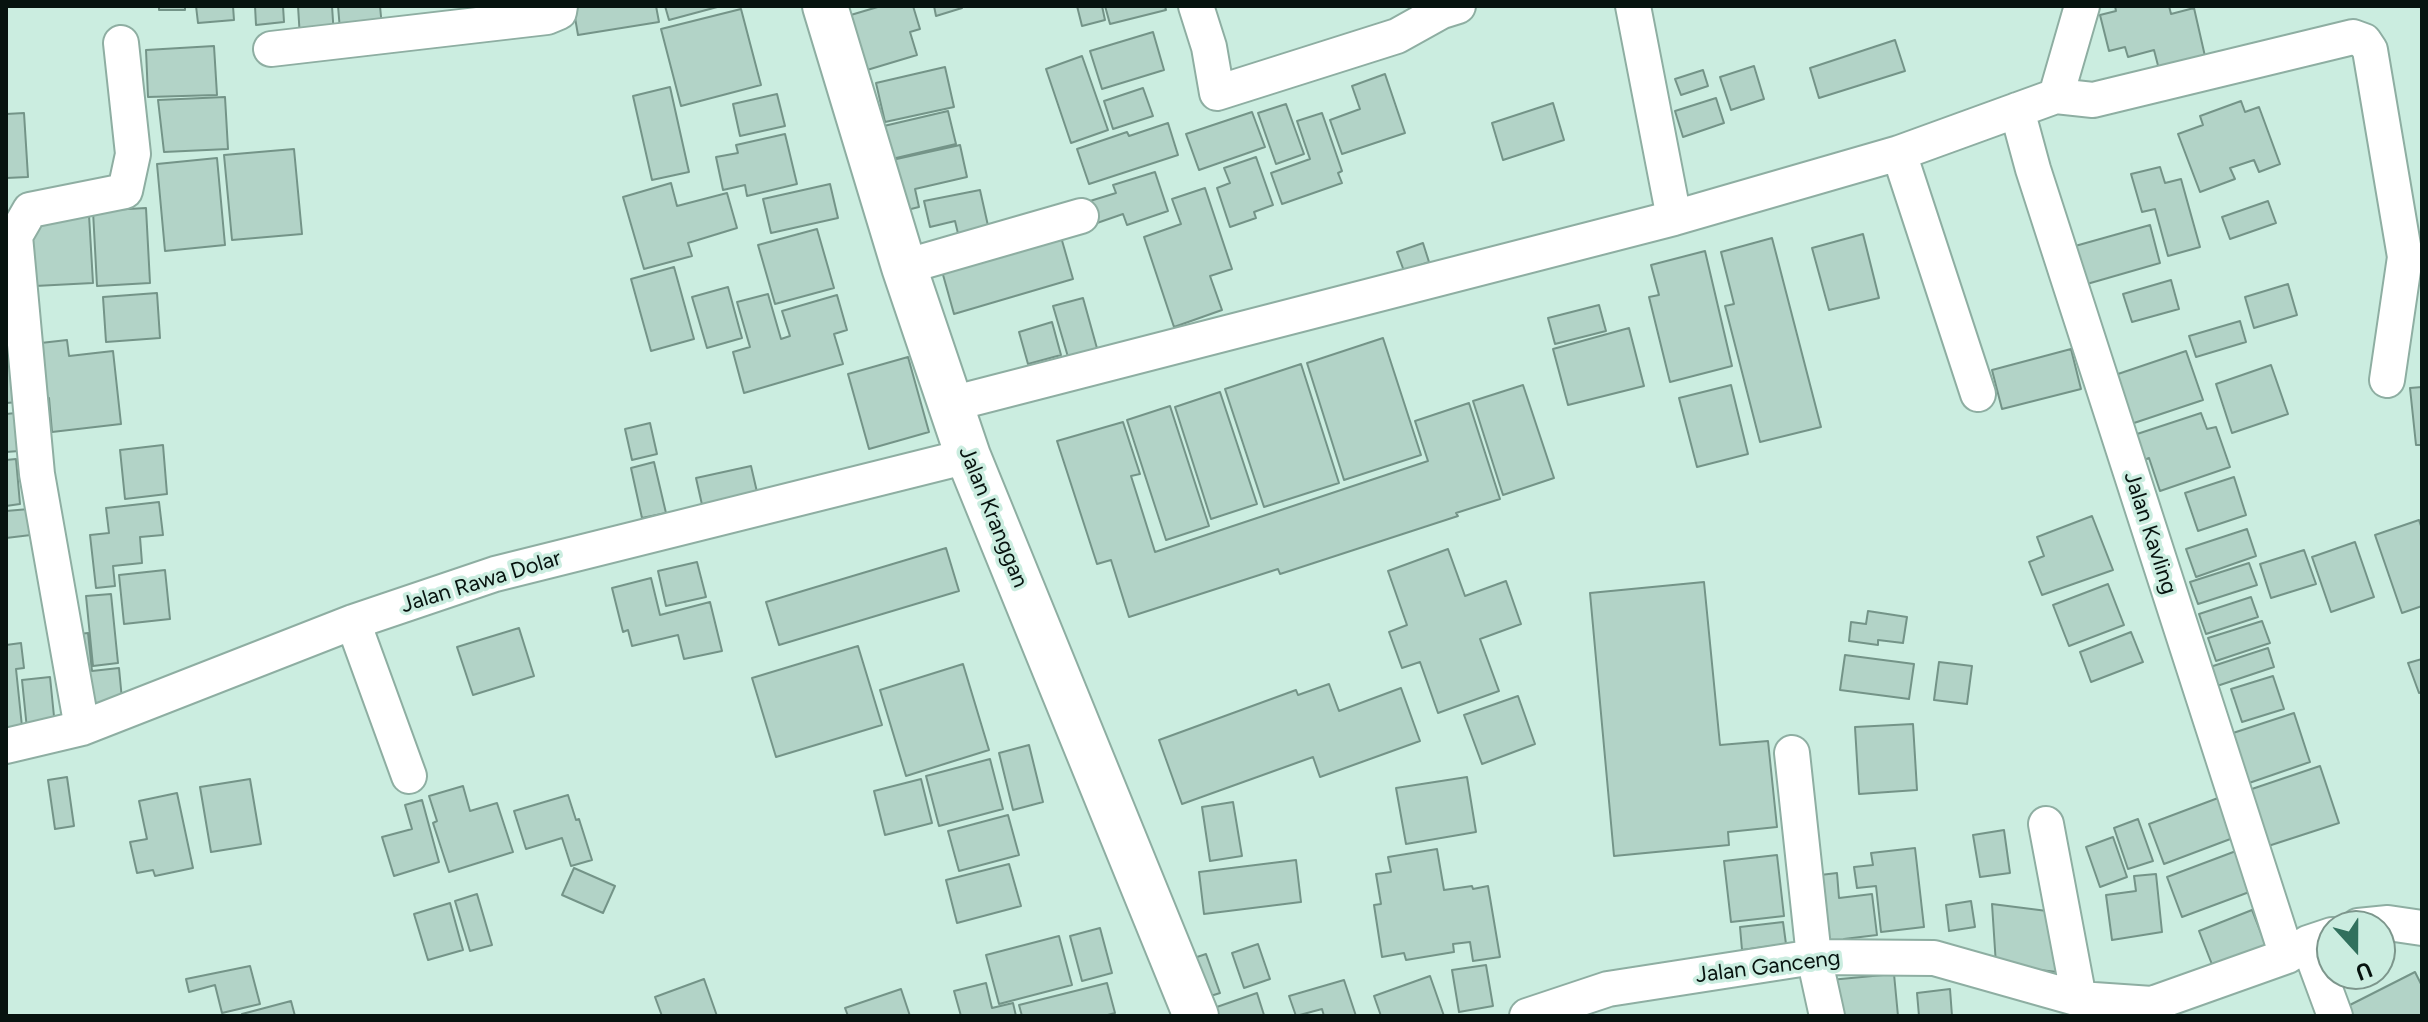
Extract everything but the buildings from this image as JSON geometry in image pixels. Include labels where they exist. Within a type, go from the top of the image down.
[{"type":"main road","name":"Jalan Kranggan","points":[[825,6],[904,267],[968,456],[1196,1016]]},
{"type":"street","points":[[271,49],[547,17],[559,12],[560,6]]},
{"type":"street","points":[[1196,6],[1209,47],[1217,93],[1397,36],[1442,11],[1458,6]]},
{"type":"street","points":[[1633,6],[1674,218]]},
{"type":"street","points":[[2056,96],[2082,6]]},
{"type":"street","points":[[951,404],[1674,218],[1899,153],[2056,96],[2093,100],[2353,37],[2364,41],[2370,50],[2405,257],[2387,380]]},
{"type":"street","points":[[82,728],[37,474],[15,236],[30,210],[125,191],[133,154],[121,43]]},
{"type":"street","name":"Jalan Kavling","points":[[2017,110],[2033,169],[2335,1016]]},
{"type":"street","points":[[1899,153],[1978,394]]},
{"type":"street","points":[[904,267],[1081,216]]},
{"type":"street","name":"Jalan Rawa Dolar","points":[[6,746],[82,728],[353,622],[495,574],[968,456]]},
{"type":"street","points":[[353,622],[409,776]]},
{"type":"street","points":[[1792,753],[1814,957],[1827,1016]]},
{"type":"street","points":[[2046,824],[2079,999]]},
{"type":"street","points":[[2396,924],[2422,928]]},
{"type":"street","name":"Jalan Ganceng","points":[[1527,1016],[1608,989],[1814,957],[1934,958],[2079,999],[2153,1010],[2309,945]]}]
